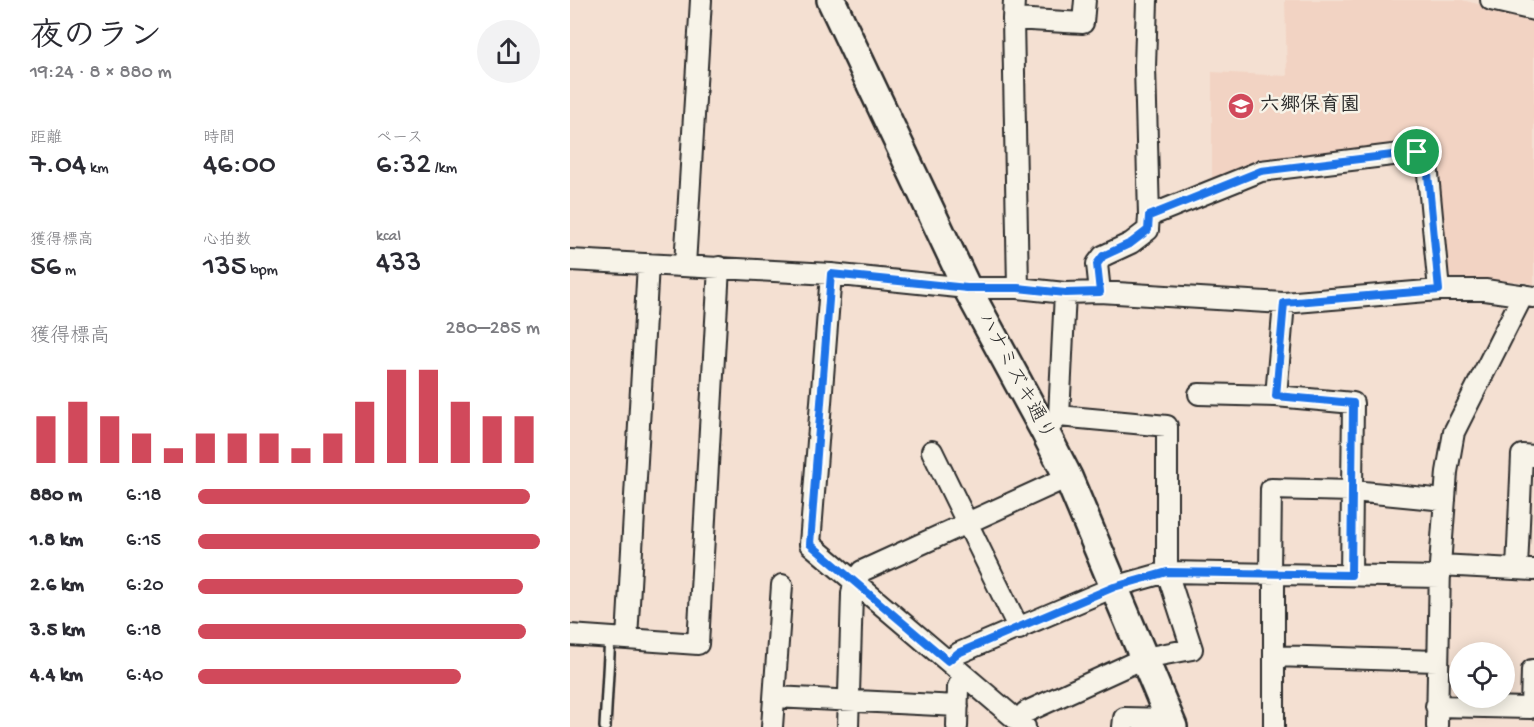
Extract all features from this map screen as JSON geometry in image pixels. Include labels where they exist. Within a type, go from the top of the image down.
[{"type":"street","points":[[685,265],[701,0]]},
{"type":"street","name":"ハナミズキ通り","points":[[831,0],[967,288],[1052,424],[1068,477],[1171,723]]},
{"type":"street","points":[[1018,288],[1013,9],[1083,23],[1085,0]]},
{"type":"street","points":[[1100,292],[1097,264],[1103,256],[1131,243],[1148,230],[1145,67],[1147,0]]},
{"type":"street","points":[[1491,0],[1534,10]]},
{"type":"street","points":[[1149,216],[1261,171],[1417,152],[1426,153],[1439,290]]},
{"type":"street","points":[[570,260],[831,274],[967,288],[1018,288],[1065,293],[1100,292],[1284,303],[1439,290],[1485,290],[1528,296],[1454,432],[1445,500],[1440,571],[1437,727]]},
{"type":"street","points":[[618,638],[648,264]]},
{"type":"street","points":[[570,635],[698,644],[719,267]]},
{"type":"street","points":[[831,274],[810,544],[1021,723],[1026,712],[1144,658],[1192,649],[1167,572],[1167,426],[1052,424],[1065,293]]},
{"type":"street","points":[[1276,396],[1284,303]]},
{"type":"street","points":[[1199,394],[1276,396],[1353,403],[1351,575]]},
{"type":"street","points":[[932,451],[1019,629]]},
{"type":"street","points":[[948,661],[958,653],[1114,587],[1167,572],[1351,575],[1526,570],[1522,455],[1534,456]]},
{"type":"street","points":[[848,727],[852,594],[854,582],[862,571],[1068,477]]},
{"type":"street","points":[[1274,727],[1271,489],[1353,491],[1445,500]]},
{"type":"street","points":[[772,727],[782,585]]},
{"type":"street","points":[[1274,656],[1437,661]]},
{"type":"street","points":[[1436,706],[1531,708],[1532,670],[1534,670]]},
{"type":"street","points":[[957,727],[958,687],[964,675]]},
{"type":"street","points":[[775,697],[958,706]]},
{"type":"street","points":[[1123,727],[1124,718],[1171,723]]},
{"type":"lane","points":[[605,727],[618,638]]},
{"type":"shaded area","points":[[1285,0],[1462,0],[1534,18],[1534,284],[1451,278],[1444,275],[1430,146],[1212,184],[1212,72],[1287,76]]},
{"type":"place","name":"六郷保育園","points":[[1241,106]]},
{"type":"route","points":[[1417,152],[1426,153],[1439,290],[1284,303],[1276,396],[1353,403],[1351,575],[1167,572],[1114,587],[958,653],[948,661],[810,544],[831,274],[967,288],[1018,288],[1065,293],[1100,292],[1097,264],[1103,256],[1131,243],[1148,230],[1149,216],[1261,171],[1417,152]]}]
